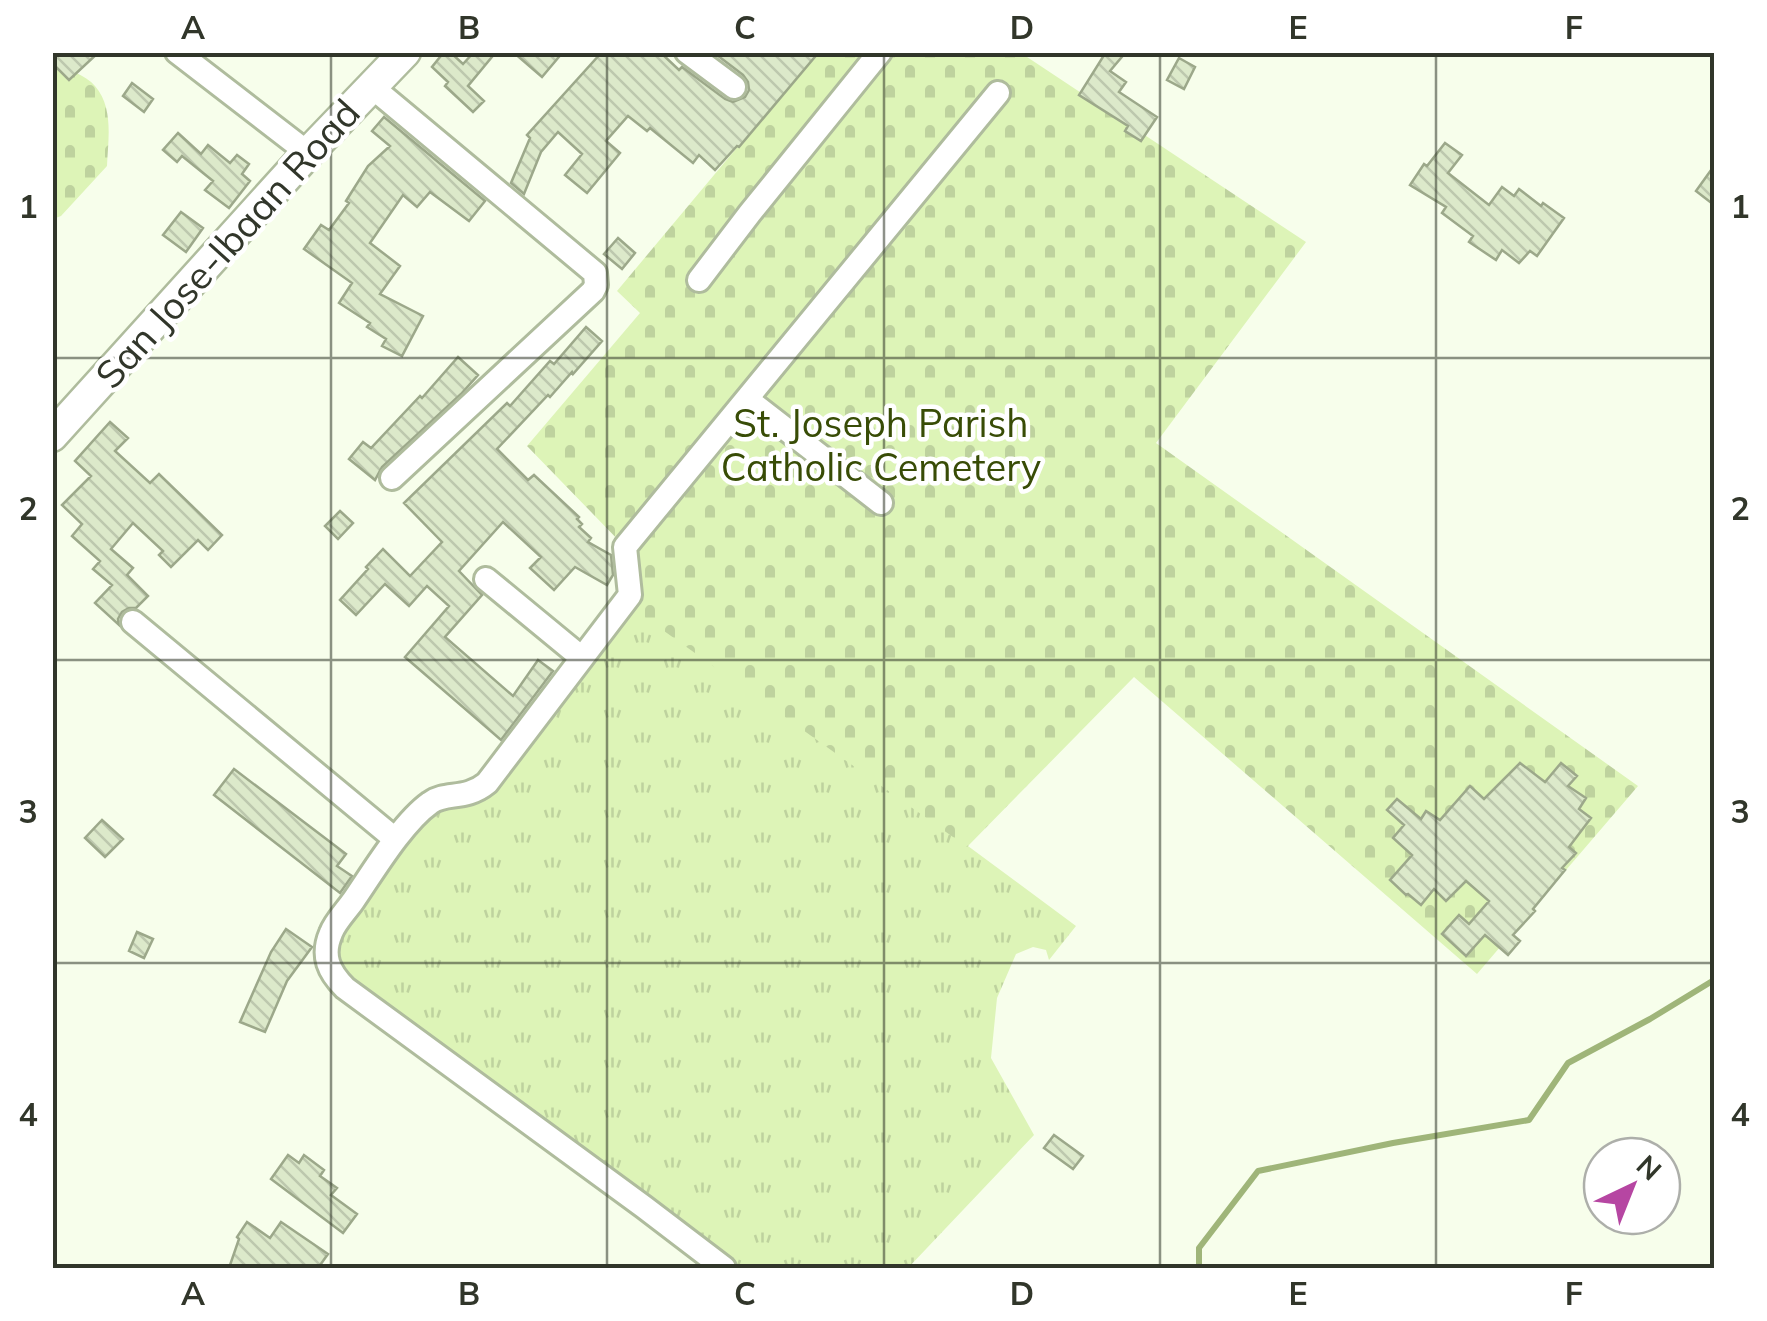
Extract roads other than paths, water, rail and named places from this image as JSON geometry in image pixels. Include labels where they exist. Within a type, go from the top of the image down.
[{"type":"main road","name":"San Jose-Ibaan Road","points":[[52,436],[308,153],[405,52]]},
{"type":"street","points":[[176,52],[308,153]]},
{"type":"street","points":[[688,52],[734,88]]},
{"type":"street","points":[[699,280],[880,52]]},
{"type":"street","points":[[372,87],[595,273],[597,279],[592,291],[392,478]]},
{"type":"street","points":[[724,1268],[345,988],[330,974],[330,933],[395,839],[434,800],[466,795],[487,783],[630,595],[625,547],[998,93]]},
{"type":"street","points":[[747,400],[881,503]]},
{"type":"street","points":[[486,579],[582,658]]},
{"type":"street","points":[[133,622],[395,839]]},
{"type":"waterway","points":[[1199,1268],[1199,1248],[1258,1171],[1529,1120],[1568,1063],[1714,980]]},
{"type":"park label","name":"St. Joseph Parish Catholic Cemetery","points":[[881,446]]}]
